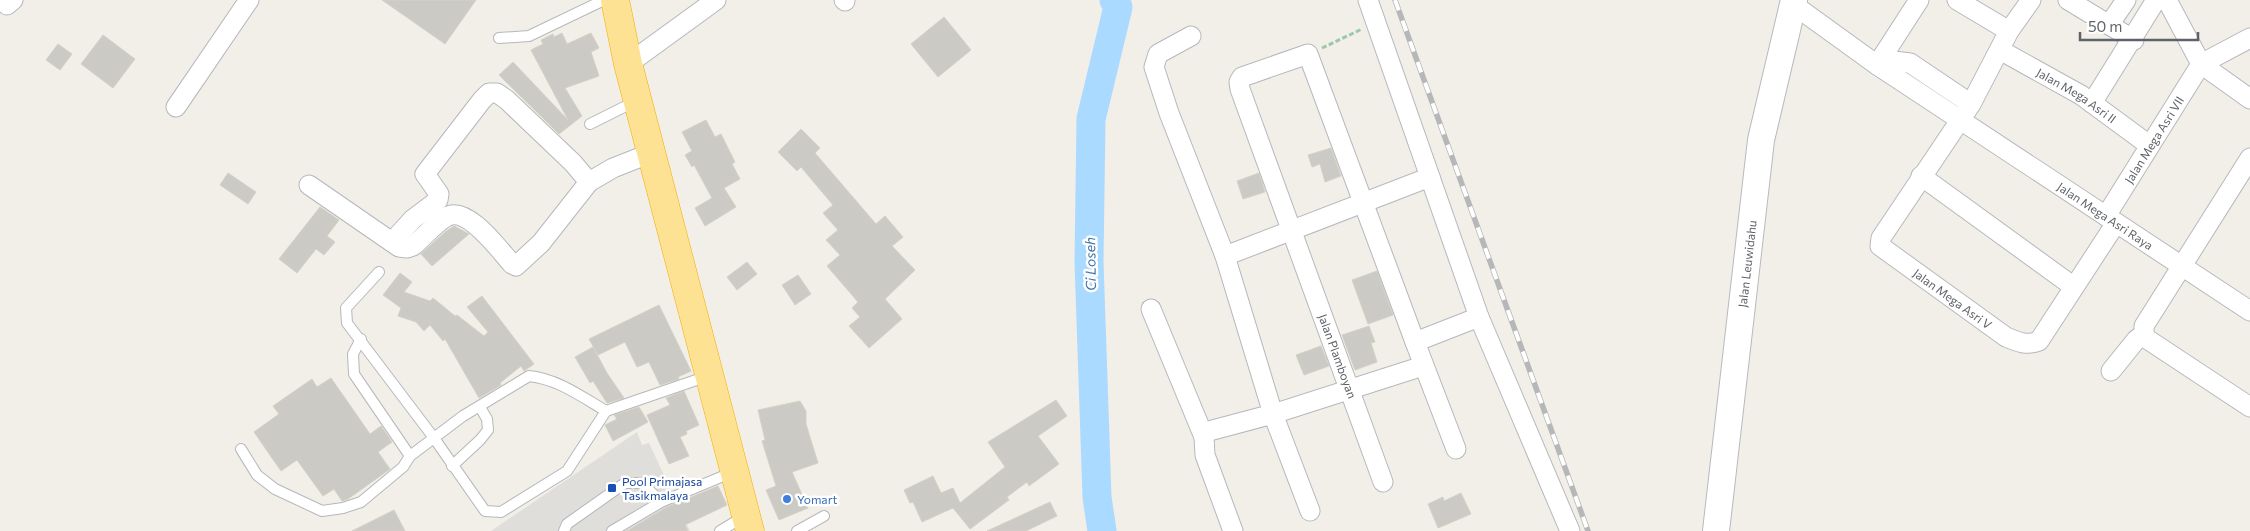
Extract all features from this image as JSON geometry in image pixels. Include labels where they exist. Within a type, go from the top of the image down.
[{"type":"highway","points":[[615,0],[637,100],[733,472],[748,523]]},
{"type":"street","points":[[176,107],[249,0]]},
{"type":"street","points":[[628,64],[716,0]]},
{"type":"street","points":[[1368,0],[1479,316],[1570,531]]},
{"type":"street","points":[[1881,68],[1919,0]]},
{"type":"street","points":[[1957,0],[2009,31]]},
{"type":"street","name":"Jalan Mega Asri V","points":[[2031,0],[2009,31],[1966,112],[1921,176],[1881,238],[1880,246],[2006,337],[2019,343],[2031,344],[2039,341],[2074,286],[2111,219]]},
{"type":"street","points":[[2068,0],[2134,40]]},
{"type":"street","points":[[2109,24],[2126,0]]},
{"type":"street","points":[[2092,103],[2134,40],[2156,0]]},
{"type":"street","points":[[2167,0],[2201,64],[2250,99]]},
{"type":"street","name":"Jalan Mega Asri Raya","points":[[1794,3],[1881,68],[1966,112],[2111,219],[2249,308]]},
{"type":"street","name":"Jalan Leuwidahu","points":[[1716,531],[1761,140],[1794,3]]},
{"type":"street","points":[[1191,36],[1158,54],[1154,67],[1169,113],[1225,256],[1273,414],[1310,511]]},
{"type":"street","points":[[2201,64],[2250,38]]},
{"type":"street","name":"Jalan Mega Asri II","points":[[2000,50],[2092,103],[2149,146]]},
{"type":"street","points":[[1308,54],[1416,342],[1423,366],[1456,449]]},
{"type":"street","name":"Jalan Plamboyan","points":[[1308,54],[1242,77],[1239,82],[1383,482]]},
{"type":"street","name":"Jalan Mega Asri VII","points":[[2111,219],[2149,146],[2201,64]]},
{"type":"street","points":[[392,242],[413,219],[438,200],[439,194],[425,174],[489,93],[497,93],[512,105],[573,163],[589,182]]},
{"type":"street","points":[[309,185],[399,247],[407,248],[413,246],[446,216],[462,216],[475,224],[516,266],[541,243],[589,182],[614,168],[651,153]]},
{"type":"street","points":[[2250,158],[2144,326],[2144,334],[2148,339],[2250,407]]},
{"type":"street","points":[[1921,176],[2074,286]]},
{"type":"street","points":[[1225,256],[1430,177]]},
{"type":"street","points":[[1151,309],[1204,437],[1205,455],[1233,531]]},
{"type":"street","points":[[1416,342],[1479,316]]},
{"type":"street","points":[[2111,371],[2136,340],[2144,334]]},
{"type":"street","points":[[1204,437],[1209,431],[1273,414],[1423,366]]},
{"type":"lane","points":[[499,38],[536,34],[567,16],[604,0]]},
{"type":"lane","points":[[590,124],[637,100]]},
{"type":"lane","points":[[379,272],[346,308],[347,323],[361,339],[434,438],[485,511],[501,512],[567,471],[606,411],[708,376]]},
{"type":"lane","points":[[361,339],[353,354],[354,374],[410,456]]},
{"type":"lane","points":[[241,450],[262,480],[322,511],[343,508],[361,502],[403,467],[410,456],[434,438],[529,376],[560,384],[606,411]]},
{"type":"lane","points":[[452,466],[488,430],[487,419],[480,407]]},
{"type":"lane","points":[[612,531],[661,502],[733,472]]},
{"type":"lane","points":[[564,531],[567,524],[625,483],[642,484],[661,502]]},
{"type":"lane","points":[[797,531],[824,516]]},
{"type":"lane","points":[[720,531],[748,523]]},
{"type":"path","points":[[1308,54],[1376,23]]},
{"type":"shaded area","name":"Pool Primajasa Tasikmalaya","points":[[637,432],[642,445],[649,443],[690,531],[491,531]]},
{"type":"building","points":[[382,0],[476,0],[445,44]]},
{"type":"building","points":[[944,17],[971,50],[938,77],[911,44]]},
{"type":"building","points":[[562,33],[567,44],[591,33],[599,48],[591,52],[599,76],[565,88],[582,116],[559,134],[499,75],[513,62],[568,120],[531,50],[543,44],[541,40],[553,34],[554,37]]},
{"type":"building","points":[[103,35],[135,59],[113,88],[81,64]]},
{"type":"building","points":[[58,44],[72,54],[60,70],[46,60]]},
{"type":"building","points":[[706,120],[715,137],[721,134],[735,162],[732,164],[740,179],[724,188],[736,207],[705,226],[695,208],[712,198],[694,165],[692,167],[685,155],[692,151],[682,132]]},
{"type":"building","points":[[801,129],[820,148],[815,153],[876,224],[885,216],[903,237],[892,246],[915,270],[885,299],[902,319],[869,348],[849,326],[860,317],[852,308],[858,302],[827,266],[840,255],[826,240],[838,230],[823,213],[833,205],[801,167],[797,171],[778,152]]},
{"type":"building","points":[[1331,148],[1341,176],[1325,182],[1320,164],[1312,167],[1308,155]]},
{"type":"building","points":[[228,173],[256,192],[248,204],[220,185]]},
{"type":"building","points":[[1259,173],[1265,192],[1243,199],[1237,181]]},
{"type":"building","points":[[320,207],[339,220],[327,236],[335,242],[324,255],[316,249],[297,273],[279,259]]},
{"type":"building","points":[[454,226],[469,234],[432,266],[421,254]]},
{"type":"building","points":[[747,262],[757,274],[737,290],[727,277]]},
{"type":"building","points":[[1377,271],[1393,315],[1368,324],[1352,280]]},
{"type":"building","points":[[400,273],[412,282],[404,292],[430,301],[433,298],[484,336],[488,332],[467,307],[482,296],[534,364],[524,371],[521,366],[500,383],[501,385],[479,398],[445,339],[443,341],[430,325],[424,331],[416,322],[398,316],[401,308],[383,295]]},
{"type":"building","points":[[798,275],[811,294],[795,305],[782,285]]},
{"type":"building","points":[[659,305],[691,371],[678,377],[679,379],[660,385],[649,362],[637,367],[625,342],[598,355],[589,339]]},
{"type":"building","points":[[1369,326],[1375,342],[1371,343],[1377,362],[1355,370],[1342,335]]},
{"type":"building","points":[[1321,346],[1329,366],[1304,375],[1296,355]]},
{"type":"building","points":[[593,347],[607,373],[624,398],[607,403],[593,381],[590,383],[575,357]]},
{"type":"building","points":[[331,378],[370,434],[381,426],[392,442],[378,452],[390,469],[348,499],[342,501],[334,489],[323,496],[297,460],[281,471],[254,432],[279,414],[273,406],[312,379],[317,387]]},
{"type":"building","points":[[684,391],[699,425],[686,431],[687,434],[680,437],[689,456],[669,464],[647,415],[670,405],[666,398]]},
{"type":"building","points":[[1056,400],[1067,416],[1038,436],[1059,464],[1029,486],[1027,482],[1007,497],[1009,500],[970,529],[953,508],[922,522],[913,502],[910,503],[904,490],[933,476],[941,493],[953,488],[960,503],[1005,467],[988,442]]},
{"type":"building","points":[[800,401],[806,411],[806,424],[818,463],[792,472],[808,508],[779,520],[766,490],[776,486],[762,441],[765,440],[758,410]]},
{"type":"building","points":[[639,407],[648,422],[613,441],[605,425],[617,419],[614,415]]},
{"type":"building","points":[[718,486],[727,505],[685,525],[688,531],[627,531],[667,507]]},
{"type":"building","points":[[1461,493],[1471,514],[1438,528],[1428,504],[1443,497],[1444,501]]},
{"type":"building","points":[[1050,502],[1057,516],[1026,531],[987,531]]},
{"type":"building","points":[[394,510],[405,531],[352,531]]},
{"type":"waterway","name":"Ci Loseh","points":[[1102,531],[1097,497],[1089,262],[1091,119],[1118,7],[1114,0]]},
{"type":"railway","points":[[1395,0],[1588,531]]},
{"type":"place","name":"Pool Primajasa Tasikmalaya","points":[[612,488]]},
{"type":"place","name":"Yomart","points":[[787,499]]}]
